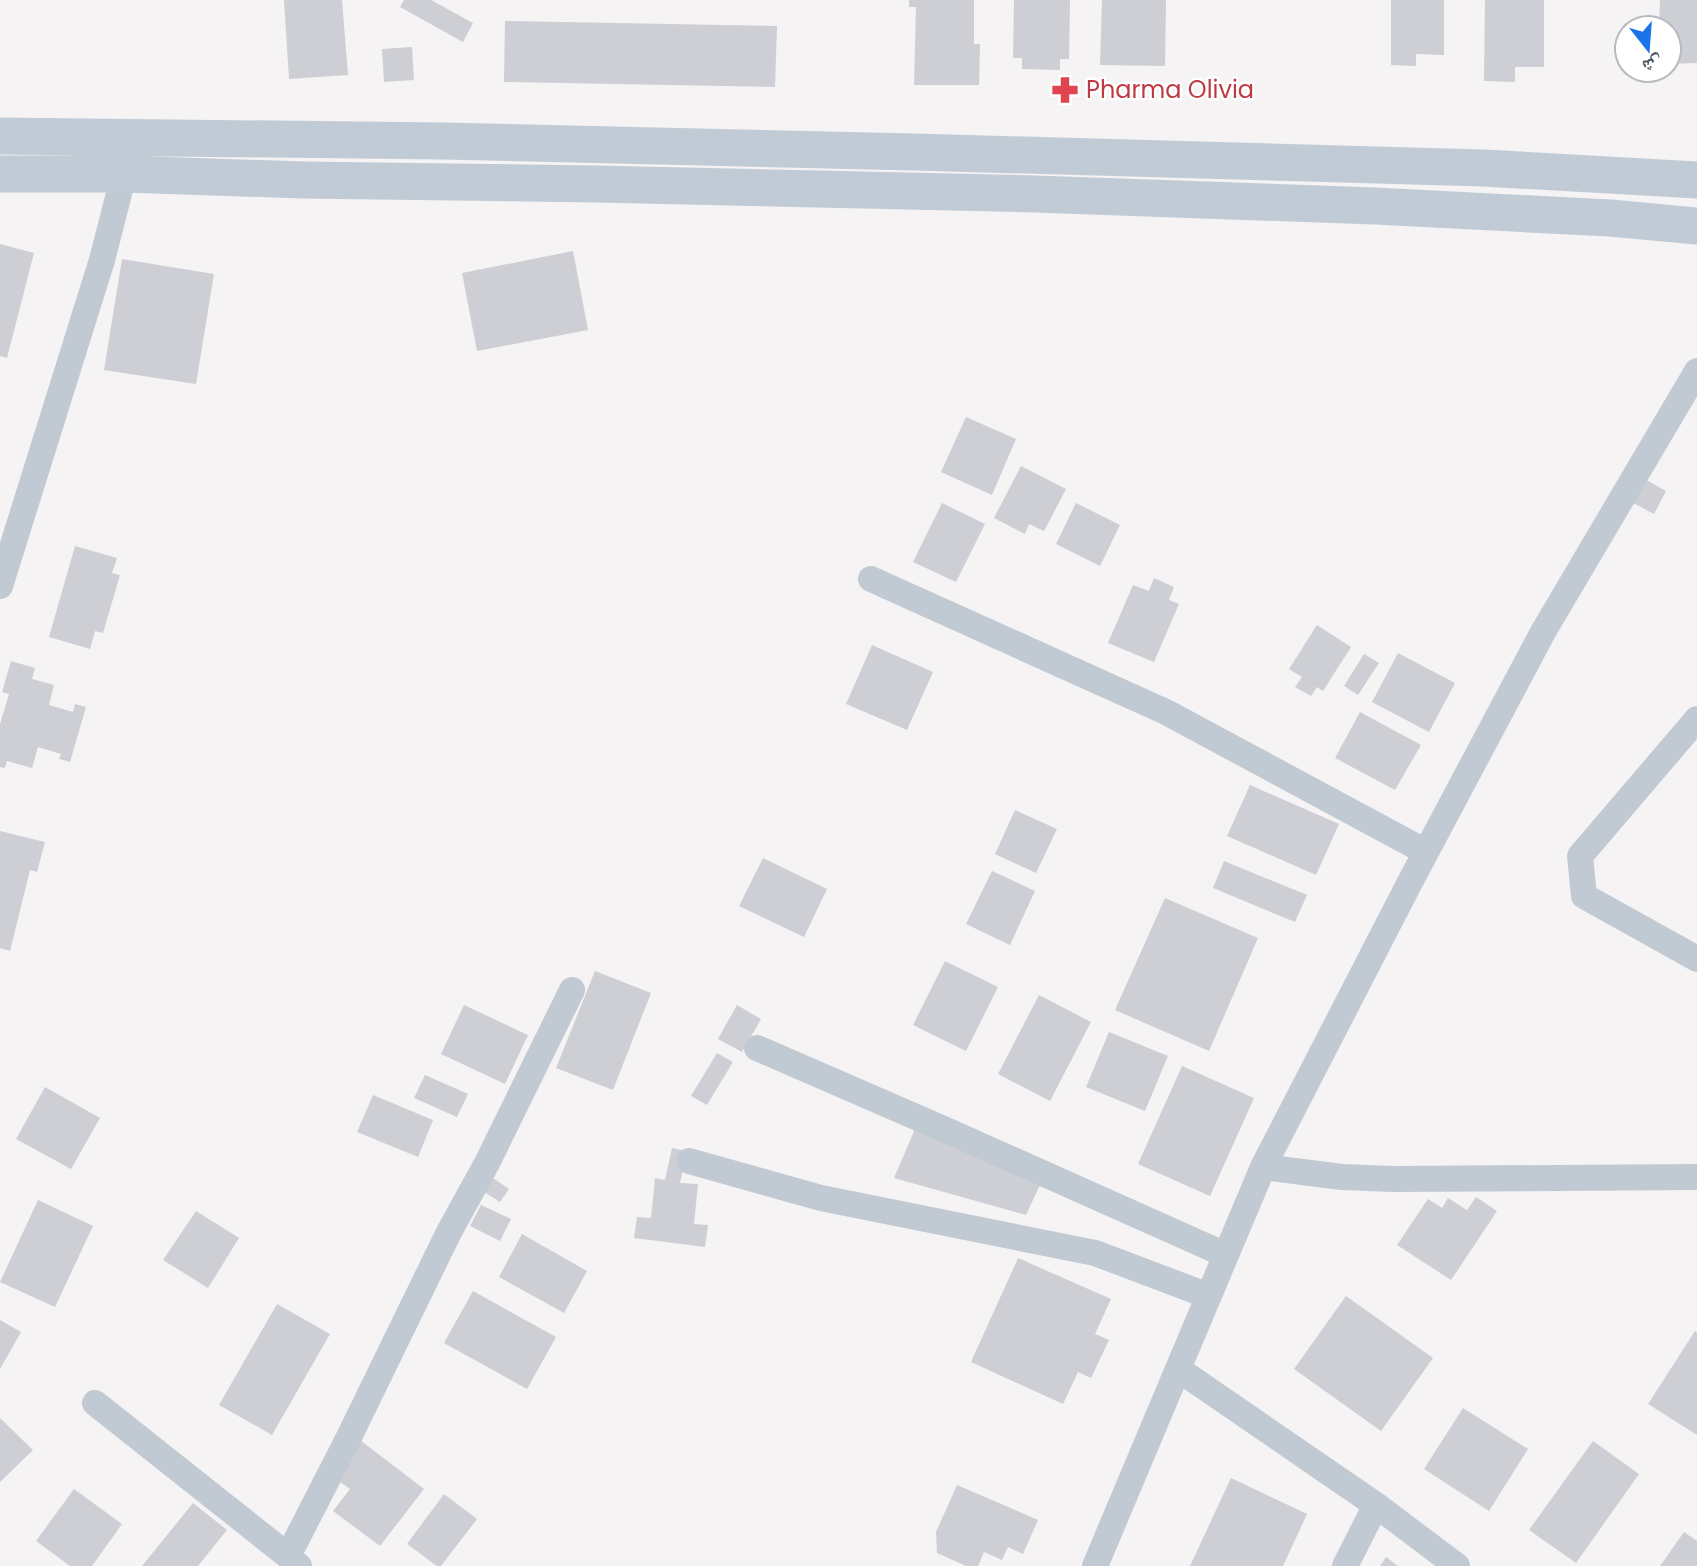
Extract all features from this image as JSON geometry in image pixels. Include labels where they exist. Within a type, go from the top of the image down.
[{"type":"street","points":[[0,136],[443,141],[928,152],[1484,168],[1697,180]]},
{"type":"street","points":[[0,174],[124,174],[1062,195],[1375,206],[1610,218],[1697,226]]},
{"type":"street","points":[[0,586],[98,272],[124,174]]},
{"type":"street","points":[[1095,1566],[1263,1167],[1543,632],[1697,371]]},
{"type":"street","points":[[871,579],[1166,712],[1426,852]]},
{"type":"street","points":[[1697,719],[1580,856],[1584,896],[1697,959]]},
{"type":"street","points":[[95,1403],[294,1561],[348,1439],[449,1231],[487,1163],[572,990]]},
{"type":"street","points":[[757,1048],[1226,1255]]},
{"type":"street","points":[[689,1161],[821,1198],[1095,1253],[1209,1296]]},
{"type":"street","points":[[1263,1167],[1342,1177],[1393,1179],[1697,1177]]},
{"type":"street","points":[[1178,1369],[1376,1505],[1457,1566]]},
{"type":"street","points":[[1345,1566],[1376,1505]]},
{"type":"building","points":[[284,0],[342,0],[348,75],[289,79]]},
{"type":"building","points":[[404,0],[431,0],[473,23],[463,42],[400,7]]},
{"type":"building","points":[[909,0],[974,0],[974,44],[980,44],[979,85],[914,85],[916,7],[909,7]]},
{"type":"building","points":[[1014,0],[1070,0],[1069,59],[1060,59],[1060,70],[1022,69],[1022,58],[1013,58]]},
{"type":"building","points":[[1102,0],[1166,0],[1165,66],[1100,65]]},
{"type":"building","points":[[1391,0],[1444,0],[1444,55],[1416,54],[1416,66],[1391,65]]},
{"type":"building","points":[[1485,0],[1544,0],[1544,67],[1515,67],[1515,82],[1484,81]]},
{"type":"building","points":[[1660,0],[1697,0],[1697,63],[1683,64],[1683,14],[1660,14]]},
{"type":"building","points":[[505,21],[777,26],[775,87],[504,82]]},
{"type":"building","points":[[412,47],[414,80],[384,82],[382,49]]},
{"type":"building","points":[[0,244],[34,253],[7,358],[0,356]]},
{"type":"building","points":[[573,251],[588,330],[477,351],[462,273]]},
{"type":"building","points":[[122,259],[214,274],[196,384],[104,370]]},
{"type":"building","points":[[966,417],[1016,439],[992,495],[941,472]]},
{"type":"building","points":[[1021,466],[1066,489],[1044,531],[1029,524],[1025,534],[994,518]]},
{"type":"building","points":[[1641,477],[1666,491],[1654,514],[1628,500]]},
{"type":"building","points":[[942,503],[985,524],[956,582],[913,562]]},
{"type":"building","points":[[1076,503],[1120,525],[1100,566],[1056,544]]},
{"type":"building","points":[[75,546],[117,558],[112,573],[120,575],[103,633],[95,631],[90,649],[49,637]]},
{"type":"building","points":[[1154,578],[1174,587],[1169,600],[1179,604],[1154,662],[1108,643],[1133,585],[1149,591]]},
{"type":"building","points":[[1317,625],[1351,647],[1323,691],[1317,687],[1311,696],[1295,687],[1302,677],[1289,669]]},
{"type":"building","points":[[872,645],[933,672],[907,730],[846,704]]},
{"type":"building","points":[[1398,653],[1455,683],[1429,732],[1372,702]]},
{"type":"building","points":[[1364,654],[1379,663],[1358,695],[1344,686]]},
{"type":"building","points":[[11,661],[35,668],[32,679],[54,685],[49,705],[73,712],[75,704],[86,707],[70,762],[59,759],[61,754],[38,747],[32,768],[7,761],[5,768],[0,767],[0,724],[9,694],[2,692]]},
{"type":"building","points":[[1360,712],[1421,745],[1395,790],[1335,758]]},
{"type":"building","points":[[1250,785],[1339,824],[1316,875],[1227,836]]},
{"type":"building","points":[[1015,810],[1057,829],[1036,873],[995,854]]},
{"type":"building","points":[[0,831],[45,842],[37,872],[30,870],[10,951],[0,948]]},
{"type":"building","points":[[763,858],[827,889],[804,937],[739,906]]},
{"type":"building","points":[[1224,861],[1307,895],[1295,922],[1213,888]]},
{"type":"building","points":[[992,871],[1035,891],[1010,945],[966,924]]},
{"type":"building","points":[[1165,898],[1258,938],[1209,1051],[1115,1010]]},
{"type":"building","points":[[945,961],[998,987],[966,1051],[913,1025]]},
{"type":"building","points":[[595,971],[651,993],[613,1090],[556,1068]]},
{"type":"building","points":[[1039,995],[1091,1022],[1050,1101],[998,1074]]},
{"type":"building","points":[[464,1005],[528,1035],[505,1084],[441,1054]]},
{"type":"building","points":[[737,1005],[761,1019],[742,1052],[718,1039]]},
{"type":"building","points":[[1109,1032],[1168,1056],[1145,1111],[1086,1087]]},
{"type":"building","points":[[717,1053],[733,1062],[707,1105],[691,1096]]},
{"type":"building","points":[[1182,1066],[1254,1098],[1210,1196],[1138,1164]]},
{"type":"building","points":[[425,1075],[468,1094],[457,1117],[414,1098]]},
{"type":"building","points":[[45,1087],[100,1118],[71,1169],[16,1139]]},
{"type":"building","points":[[373,1095],[433,1120],[418,1157],[357,1132]]},
{"type":"building","points":[[915,1129],[1040,1185],[1026,1215],[894,1178]]},
{"type":"building","points":[[672,1148],[687,1151],[680,1183],[698,1184],[694,1224],[708,1225],[705,1247],[634,1238],[637,1217],[651,1218],[655,1178],[665,1180]]},
{"type":"building","points":[[490,1176],[509,1189],[500,1202],[481,1190]]},
{"type":"building","points":[[1476,1197],[1497,1211],[1451,1280],[1397,1245],[1428,1199],[1442,1208],[1448,1198],[1467,1210]]},
{"type":"building","points":[[38,1200],[93,1226],[55,1307],[0,1282]]},
{"type":"building","points":[[481,1205],[511,1219],[500,1241],[470,1226]]},
{"type":"building","points":[[196,1211],[239,1238],[208,1288],[163,1260]]},
{"type":"building","points":[[522,1234],[587,1271],[564,1313],[499,1277]]},
{"type":"building","points":[[1018,1258],[1111,1299],[1095,1334],[1109,1340],[1091,1378],[1078,1372],[1063,1404],[971,1362]]},
{"type":"building","points":[[473,1291],[556,1337],[527,1389],[444,1343]]},
{"type":"building","points":[[1346,1296],[1433,1358],[1381,1431],[1294,1369]]},
{"type":"building","points":[[277,1304],[330,1334],[272,1435],[219,1405]]},
{"type":"building","points":[[0,1320],[21,1332],[0,1369]]},
{"type":"building","points":[[1695,1331],[1697,1332],[1697,1435],[1648,1404]]},
{"type":"building","points":[[1463,1408],[1528,1449],[1489,1511],[1424,1469]]},
{"type":"building","points":[[0,1418],[33,1450],[0,1482]]},
{"type":"building","points":[[360,1440],[424,1489],[380,1546],[333,1511],[350,1489],[332,1476]]},
{"type":"building","points":[[1593,1441],[1639,1474],[1576,1563],[1529,1530]]},
{"type":"building","points":[[1231,1478],[1307,1514],[1283,1566],[1190,1566]]},
{"type":"building","points":[[957,1485],[1038,1520],[1023,1554],[1008,1547],[1002,1560],[984,1552],[978,1566],[966,1566],[937,1553],[936,1532]]},
{"type":"building","points":[[74,1489],[122,1524],[92,1566],[70,1566],[36,1541]]},
{"type":"building","points":[[444,1494],[477,1519],[441,1566],[437,1566],[407,1544]]},
{"type":"building","points":[[193,1503],[227,1530],[198,1566],[142,1566]]},
{"type":"building","points":[[1684,1532],[1697,1541],[1697,1566],[1660,1566]]},
{"type":"building","points":[[1386,1557],[1398,1566],[1380,1566]]},
{"type":"place","name":"Pharma Olivia","points":[[1065,90]]}]
